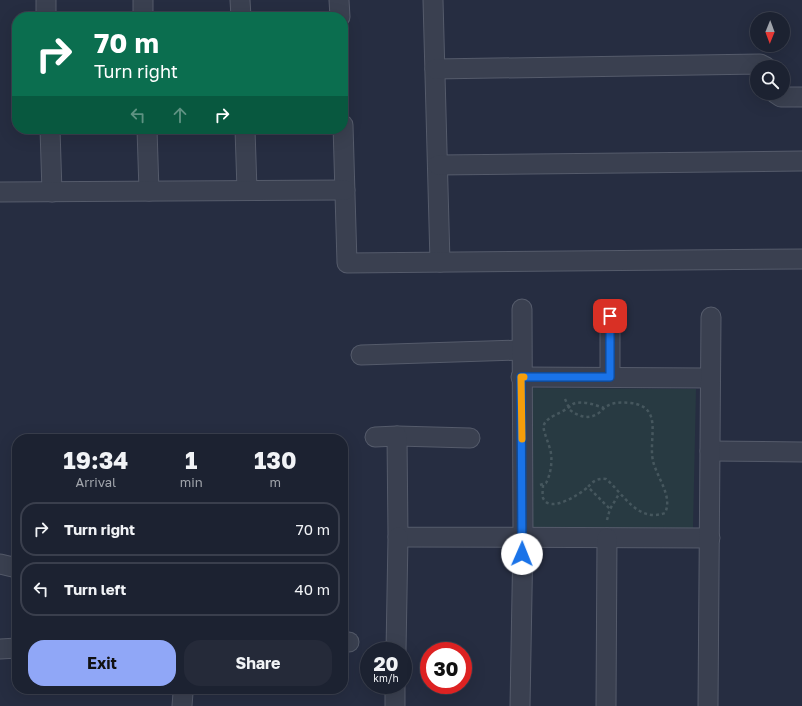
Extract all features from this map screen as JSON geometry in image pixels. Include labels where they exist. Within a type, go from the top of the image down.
[{"type":"street","points":[[46,0],[46,12]]},
{"type":"street","points":[[143,0],[143,12]]},
{"type":"street","points":[[240,0],[241,12]]},
{"type":"street","points":[[339,0],[340,12]]},
{"type":"street","points":[[433,0],[440,262]]},
{"type":"street","points":[[435,69],[750,64]]},
{"type":"street","points":[[790,97],[802,97]]},
{"type":"street","points":[[50,134],[52,192]]},
{"type":"street","points":[[147,134],[149,191]]},
{"type":"street","points":[[245,134],[247,190]]},
{"type":"street","points":[[343,134],[347,263],[802,258]]},
{"type":"street","points":[[438,165],[802,161]]},
{"type":"street","points":[[0,192],[345,190]]},
{"type":"street","points":[[520,706],[522,309]]},
{"type":"street","points":[[610,316],[610,377]]},
{"type":"street","points":[[708,706],[711,318]]},
{"type":"street","points":[[361,355],[521,350]]},
{"type":"street","points":[[521,377],[710,378]]},
{"type":"street","points":[[375,436],[470,438]]},
{"type":"street","points":[[396,642],[398,538],[397,436]]},
{"type":"street","points":[[710,451],[802,452]]},
{"type":"street","points":[[398,538],[710,538]]},
{"type":"street","points":[[606,706],[607,538]]},
{"type":"street","points":[[0,564],[12,567]]},
{"type":"street","points":[[0,649],[12,648]]},
{"type":"street","points":[[395,694],[395,706]]},
{"type":"path","points":[[543,485],[544,499],[547,502],[554,503],[571,499],[597,480],[606,479],[617,489],[619,494],[629,504],[644,513],[665,513],[668,506],[668,496],[658,477],[653,459],[652,420],[648,410],[641,405],[621,402],[613,403],[592,417],[578,416],[570,410],[565,399]]},
{"type":"path","points":[[522,488],[543,485],[549,478],[551,468],[550,449],[543,433],[544,425],[548,419],[578,403],[604,408]]},
{"type":"path","points":[[588,487],[610,509]]},
{"type":"path","points":[[607,538],[606,525],[610,509],[619,494]]},
{"type":"shaded area","points":[[529,388],[696,389],[693,528],[529,528]]},
{"type":"slow traffic","points":[[522,439],[521,377],[524,377]]},
{"type":"route","points":[[522,554],[521,377],[610,377],[610,316]]}]
